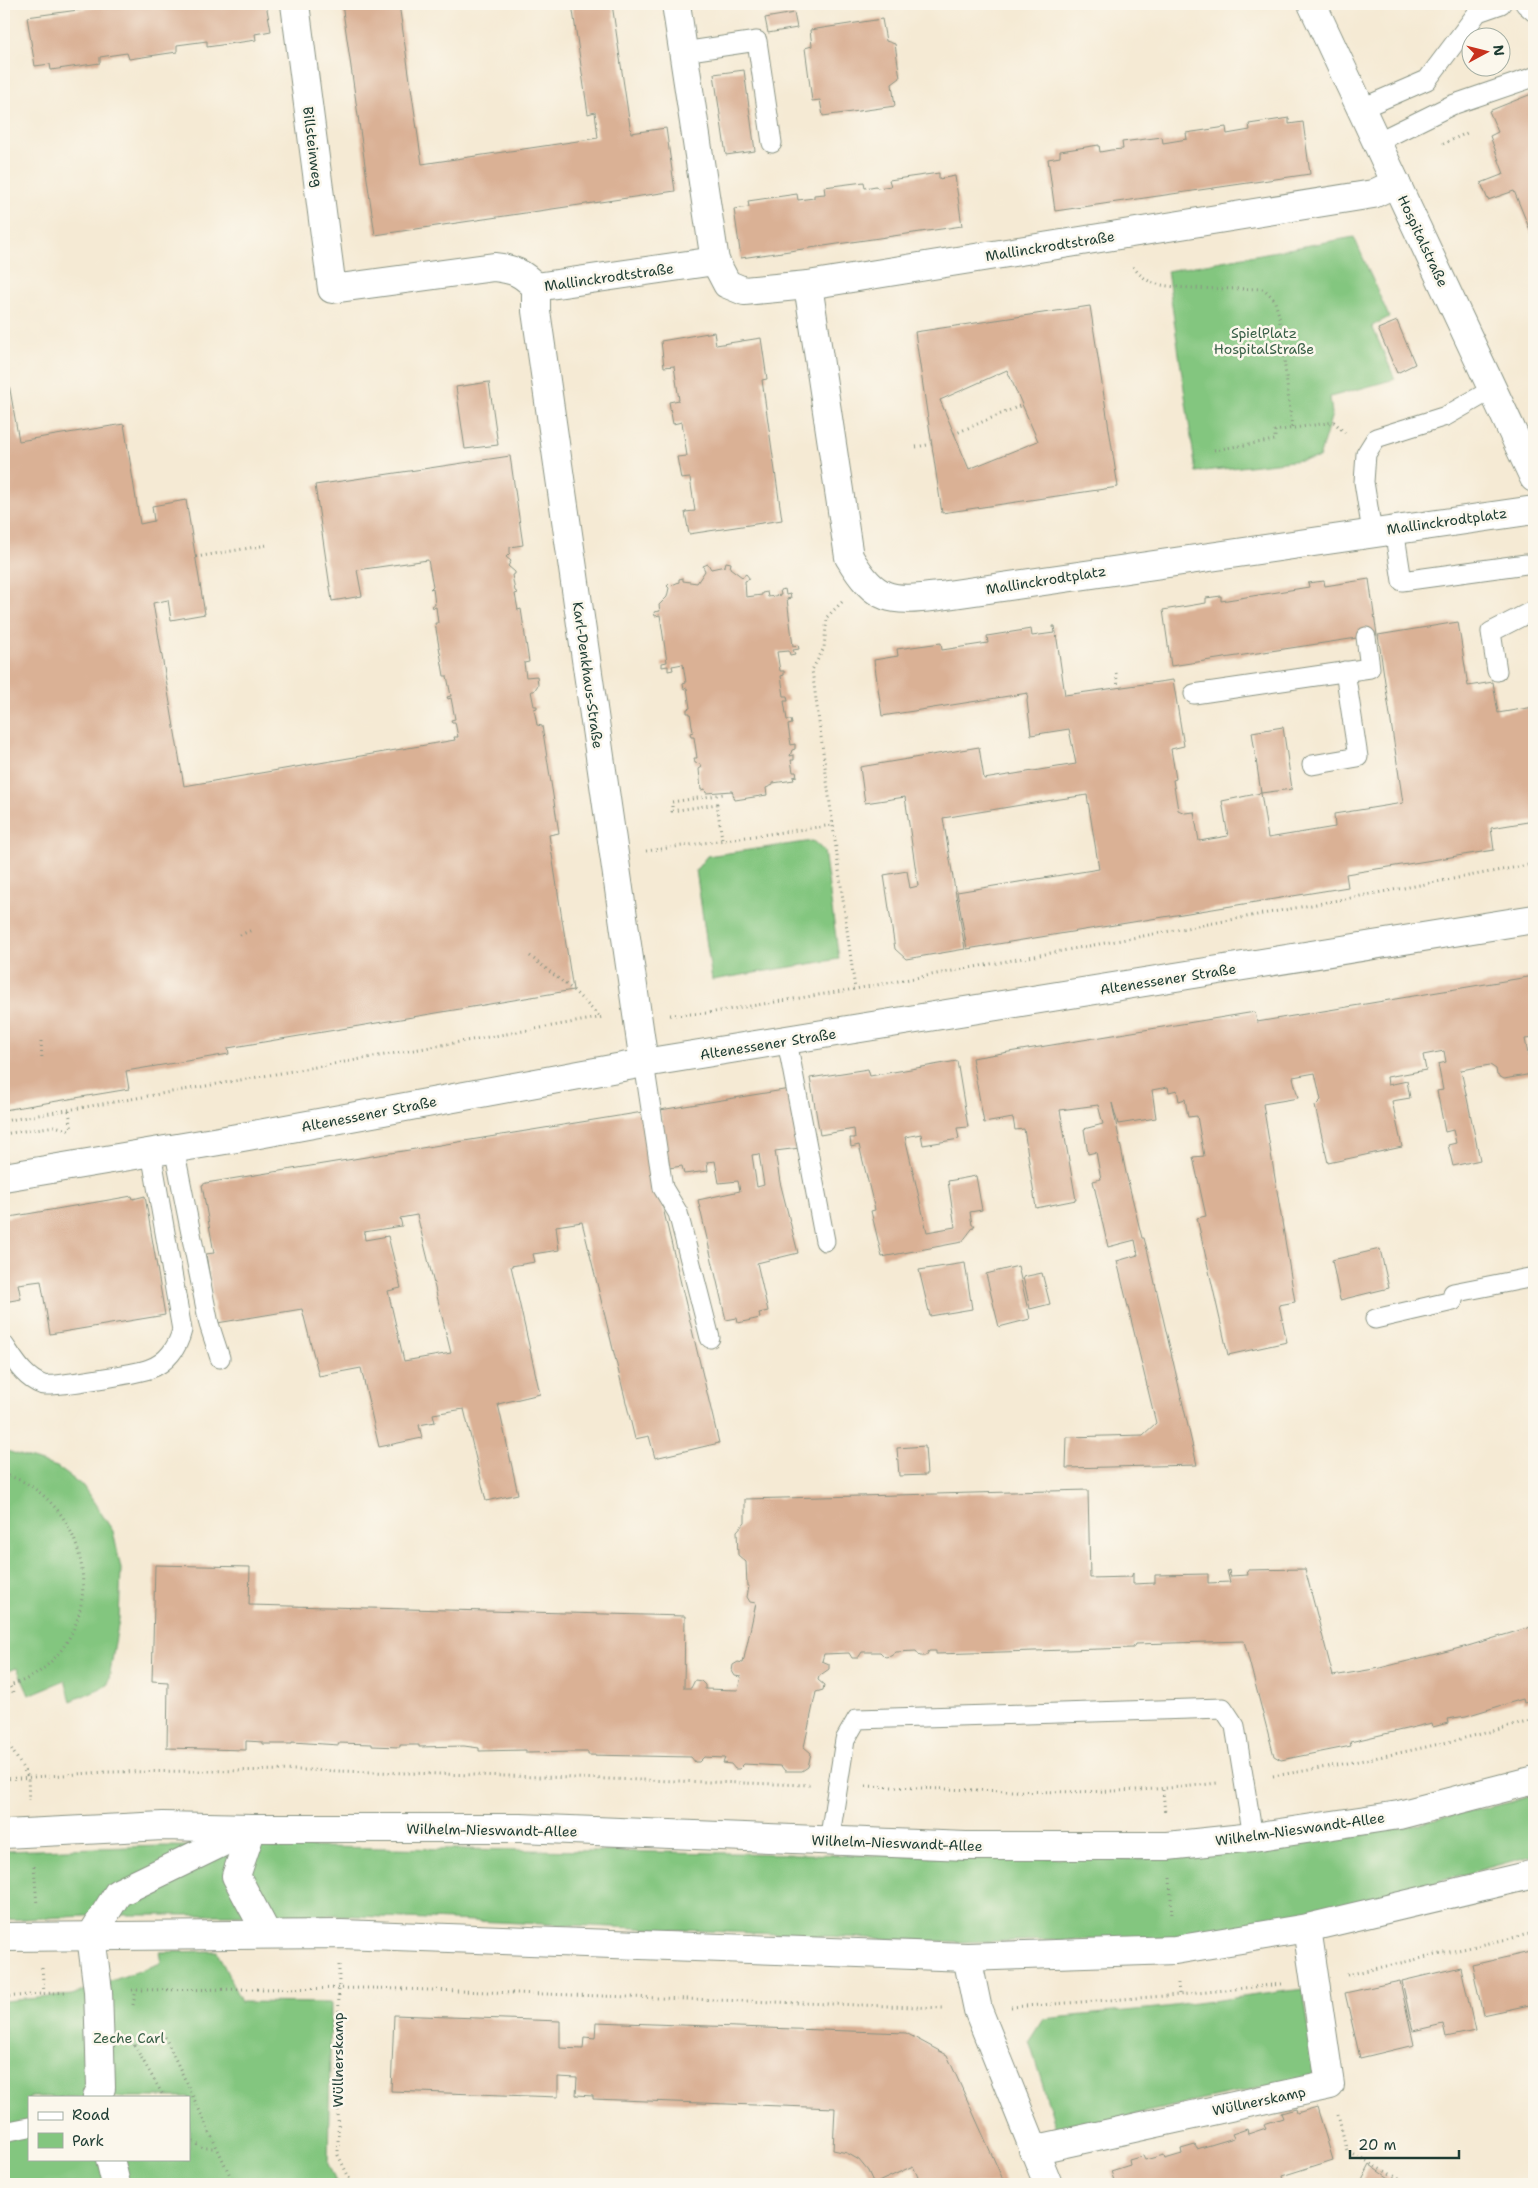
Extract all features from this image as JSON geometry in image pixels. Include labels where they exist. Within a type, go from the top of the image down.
[{"type":"street","name":"Billsteinweg","points":[[295,4],[332,289]]},
{"type":"street","name":"Mallinckrodtstraße","points":[[676,4],[714,261],[727,284],[744,291],[808,285],[1372,194],[1396,183]]},
{"type":"street","name":"Hospitalstraße","points":[[1312,4],[1493,389],[1504,433],[1534,478]]},
{"type":"street","name":"Mallinckrodtstraße","points":[[332,289],[494,267],[518,272],[536,287],[714,261]]},
{"type":"street","name":"Mallinckrodtplatz","points":[[808,285],[849,557],[862,579],[879,594],[905,600],[1383,530],[1445,513],[1534,510]]},
{"type":"street","name":"Karl-Denkhaus-Straße","points":[[536,287],[536,311],[644,1063]]},
{"type":"street","name":"Altenessener Straße","points":[[4,1177],[644,1063],[1534,919]]},
{"type":"street","name":"Wilhelm-Nieswandt-Allee","points":[[4,1834],[163,1826],[252,1828],[520,1828],[829,1842],[966,1846],[1167,1846],[1252,1837],[1399,1815],[1534,1780]]},
{"type":"street","name":"Wilhelm-Nieswandt-Allee","points":[[91,1936],[118,1893],[252,1828]]},
{"type":"street","points":[[252,1828],[236,1876],[266,1934]]},
{"type":"street","points":[[4,1936],[340,1934],[967,1957],[1175,1950],[1307,1928],[1534,1874]]},
{"type":"street","points":[[1307,1928],[1330,2085]]},
{"type":"street","points":[[91,1936],[98,1991],[101,2088],[97,2096]]},
{"type":"street","points":[[967,1957],[978,2010],[1048,2184]]},
{"type":"street","name":"Wüllnerskamp","points":[[1033,2150],[1330,2085]]},
{"type":"street","points":[[110,2160],[116,2184]]},
{"type":"lane","points":[[1360,109],[1427,80],[1478,12],[1501,4]]},
{"type":"lane","points":[[1525,4],[1534,12]]},
{"type":"lane","points":[[683,52],[757,41],[772,143]]},
{"type":"lane","points":[[1377,142],[1452,105],[1534,76]]},
{"type":"lane","points":[[1493,389],[1446,416],[1376,438],[1366,454],[1364,482],[1402,581],[1526,564]]},
{"type":"lane","points":[[1497,671],[1491,632],[1534,610]]},
{"type":"lane","points":[[1194,694],[1370,668],[1366,637]]},
{"type":"lane","points":[[1312,765],[1358,758],[1345,671]]},
{"type":"lane","points":[[787,1041],[825,1241]]},
{"type":"lane","points":[[644,1063],[662,1188],[678,1213],[710,1338]]},
{"type":"lane","points":[[4,1345],[29,1378],[46,1387],[149,1369],[165,1359],[179,1344],[182,1330],[163,1150]]},
{"type":"lane","points":[[163,1150],[209,1324],[220,1358]]},
{"type":"lane","points":[[1375,1319],[1454,1301],[1453,1293],[1534,1276]]},
{"type":"lane","points":[[829,1842],[845,1740],[858,1719],[1222,1708],[1235,1726],[1252,1837]]},
{"type":"lane","points":[[4,2132],[28,2127]]},
{"type":"path","points":[[1437,147],[1472,130]]},
{"type":"path","points":[[1174,286],[1264,289],[1274,299],[1278,315],[1292,428]]},
{"type":"path","points":[[954,434],[1022,405]]},
{"type":"path","points":[[1214,450],[1276,440],[1275,431],[1334,422],[1366,454]]},
{"type":"path","points":[[916,447],[932,444]]},
{"type":"path","points":[[196,557],[267,545]]},
{"type":"path","points":[[855,989],[812,670],[824,648],[827,617],[862,579]]},
{"type":"path","points":[[1116,673],[1118,687]]},
{"type":"path","points":[[722,839],[717,804],[672,811],[672,802],[724,794]]},
{"type":"path","points":[[614,856],[722,839],[833,825]]},
{"type":"path","points":[[4,1121],[600,1017],[708,1013],[855,989],[1534,864]]},
{"type":"path","points":[[240,935],[252,930]]},
{"type":"path","points":[[530,956],[573,990],[600,1017]]},
{"type":"path","points":[[41,1041],[42,1060]]},
{"type":"path","points":[[69,1111],[72,1130]]},
{"type":"path","points":[[4,1134],[55,1126]]},
{"type":"path","points":[[4,1475],[43,1495],[56,1508],[76,1541],[84,1577],[80,1612],[67,1642],[43,1669],[10,1686],[14,1694]]},
{"type":"path","points":[[4,1779],[106,1772],[306,1770],[837,1785],[1027,1793],[1163,1790],[1243,1780],[1394,1755],[1472,1738],[1534,1720]]},
{"type":"path","points":[[4,1736],[28,1777],[44,1993],[4,1997]]},
{"type":"path","points":[[1163,1790],[1179,1995]]},
{"type":"path","points":[[98,1991],[338,1988],[978,2010],[1179,1995],[1314,1981],[1534,1933]]},
{"type":"path","name":"Wüllnerskamp","points":[[340,1934],[338,1988],[338,2155],[352,2184]]},
{"type":"path","points":[[165,2037],[234,2184]]},
{"type":"path","points":[[132,2042],[163,2096]]},
{"type":"path","points":[[1330,2085],[1347,2152],[1408,2184]]},
{"type":"path","points":[[190,2139],[203,2148],[216,2148]]},
{"type":"green space","name":"SpielPlatz HospitalStraße","points":[[1354,237],[1389,317],[1372,326],[1395,379],[1330,397],[1332,414],[1319,458],[1196,472],[1167,271]]},
{"type":"green space","points":[[813,841],[824,851],[839,959],[712,980],[696,870],[707,856]]},
{"type":"green space","points":[[4,1450],[57,1467],[83,1486],[113,1531],[121,1569],[119,1619],[108,1685],[71,1701],[65,1680],[29,1695],[17,1668],[4,1672]]},
{"type":"green space","points":[[1534,1794],[1534,1855],[1304,1919],[1181,1938],[960,1942],[335,1915],[105,1915],[4,1920],[4,1851],[160,1846],[319,1847],[1139,1859],[1248,1852],[1396,1829],[1515,1801]]},
{"type":"green space","name":"Zeche Carl","points":[[217,1951],[241,2002],[331,2003],[328,2164],[337,2184],[4,2184],[4,2001],[72,1995],[161,1963],[159,1952]]},
{"type":"green space","points":[[1303,1989],[1316,2076],[1057,2131],[1029,2041],[1043,2019],[1166,2007]]},
{"type":"building","points":[[122,4],[266,4],[271,31],[255,34],[256,40],[207,47],[207,41],[177,45],[177,52],[129,59],[127,53],[100,57],[100,63],[51,70],[50,64],[35,66],[27,17]]},
{"type":"building","points":[[342,4],[399,4],[422,164],[598,138],[595,112],[588,114],[572,4],[612,4],[631,133],[666,128],[675,191],[375,235]]},
{"type":"building","points":[[794,13],[797,28],[768,33],[765,18]]},
{"type":"building","points":[[882,19],[886,41],[895,44],[900,78],[892,84],[895,106],[823,116],[820,100],[812,101],[805,48],[812,46],[810,30]]},
{"type":"building","points":[[744,70],[755,151],[726,155],[714,74]]},
{"type":"building","points":[[1534,93],[1534,240],[1514,191],[1488,200],[1481,183],[1504,174],[1490,136],[1498,132],[1489,111]]},
{"type":"building","points":[[1289,118],[1289,124],[1303,122],[1310,174],[1055,211],[1048,159],[1060,157],[1060,151],[1099,145],[1100,152],[1123,149],[1122,142],[1162,137],[1163,143],[1187,139],[1186,133],[1226,127],[1227,134],[1250,130],[1249,124]]},
{"type":"building","points":[[939,173],[939,179],[955,176],[962,226],[741,258],[734,209],[749,207],[748,201],[797,194],[798,200],[814,198],[814,195],[825,194],[824,187],[864,182],[865,188],[876,186],[877,188],[891,186],[889,180]]},
{"type":"building","points":[[1090,306],[1118,487],[942,513],[915,332]],"holes":[[[1007,370],[1038,441],[969,469],[940,400]]]},
{"type":"building","points":[[1397,321],[1415,364],[1397,373],[1378,329]]},
{"type":"building","points":[[714,332],[716,345],[761,338],[767,379],[762,380],[782,520],[689,534],[685,512],[695,511],[690,478],[681,479],[677,457],[687,456],[682,422],[673,424],[669,402],[679,400],[674,366],[664,367],[661,341]]},
{"type":"building","points":[[4,356],[19,441],[124,424],[140,524],[154,521],[152,506],[186,500],[205,614],[171,620],[168,600],[153,603],[184,786],[455,740],[454,737],[458,737],[455,722],[451,720],[455,719],[451,698],[448,699],[447,697],[451,696],[447,676],[444,676],[435,623],[438,623],[436,607],[433,608],[432,605],[435,605],[433,588],[430,589],[433,586],[428,560],[357,570],[362,596],[332,601],[315,485],[510,456],[523,545],[510,547],[510,553],[506,557],[511,561],[508,566],[515,572],[512,575],[515,591],[518,593],[515,594],[518,610],[521,609],[529,662],[524,663],[526,677],[537,676],[538,685],[534,691],[531,691],[534,706],[537,706],[534,709],[537,725],[542,726],[559,833],[549,835],[573,990],[228,1048],[229,1054],[126,1071],[129,1089],[4,1110]]},
{"type":"building","points":[[489,382],[498,445],[465,449],[456,387]]},
{"type":"building","points":[[726,562],[731,563],[730,568],[742,577],[746,574],[750,579],[745,581],[746,597],[762,595],[762,593],[767,592],[768,597],[781,595],[780,590],[785,589],[786,595],[790,594],[791,598],[787,599],[793,646],[798,645],[799,649],[793,650],[795,654],[790,655],[789,651],[777,652],[780,671],[784,671],[784,675],[781,676],[784,696],[787,696],[788,701],[784,701],[787,720],[791,720],[792,724],[788,725],[791,745],[795,744],[795,749],[792,750],[790,756],[794,755],[794,760],[791,760],[793,772],[796,772],[797,776],[793,777],[794,780],[773,783],[773,785],[766,788],[767,795],[735,800],[732,791],[706,793],[705,789],[701,790],[699,769],[702,767],[700,764],[695,763],[694,758],[697,758],[694,737],[691,737],[690,733],[693,732],[690,713],[687,713],[687,709],[690,708],[687,688],[684,689],[683,684],[686,683],[683,664],[672,666],[673,670],[668,671],[668,666],[662,667],[662,663],[667,662],[660,615],[655,616],[654,612],[660,611],[659,605],[667,597],[669,588],[667,586],[670,583],[672,585],[683,578],[683,581],[697,583],[705,571],[703,566],[708,564],[711,569],[725,566]]},
{"type":"building","points":[[1369,579],[1377,635],[1171,666],[1163,610],[1206,603],[1206,598],[1221,596],[1221,601],[1309,587],[1308,583],[1324,581],[1325,586]]},
{"type":"building","points":[[1458,622],[1468,686],[1493,682],[1498,713],[1534,707],[1534,821],[1491,828],[1494,850],[1346,874],[1348,887],[967,949],[957,892],[1099,869],[1087,795],[1027,804],[943,818],[965,949],[906,959],[895,949],[884,875],[907,871],[910,888],[918,886],[905,797],[865,803],[860,767],[979,747],[984,779],[1076,764],[1069,729],[1031,735],[1027,701],[1028,693],[882,716],[874,660],[898,656],[897,649],[941,643],[942,650],[988,643],[987,636],[1031,629],[1032,636],[1054,633],[1053,626],[1055,626],[1065,695],[1173,680],[1184,746],[1171,749],[1176,779],[1173,780],[1178,810],[1185,813],[1194,812],[1199,841],[1228,836],[1222,801],[1261,793],[1268,838],[1335,827],[1334,814],[1403,803],[1378,635]]},
{"type":"building","points":[[1283,727],[1292,789],[1261,793],[1252,732]]},
{"type":"building","points":[[1534,976],[1534,1038],[1525,1039],[1532,1074],[1504,1079],[1497,1075],[1496,1069],[1490,1065],[1461,1070],[1480,1160],[1453,1166],[1448,1145],[1456,1143],[1453,1130],[1445,1132],[1437,1091],[1443,1090],[1438,1064],[1446,1062],[1444,1051],[1423,1055],[1426,1070],[1387,1077],[1388,1085],[1407,1081],[1410,1098],[1392,1101],[1402,1147],[1328,1163],[1315,1106],[1321,1100],[1315,1073],[1293,1077],[1298,1098],[1263,1104],[1295,1302],[1279,1305],[1287,1342],[1228,1355],[1197,1218],[1206,1216],[1193,1157],[1204,1156],[1197,1116],[1188,1117],[1185,1099],[1179,1101],[1177,1090],[1169,1092],[1168,1087],[1152,1090],[1156,1118],[1118,1124],[1112,1103],[1126,1173],[1142,1238],[1144,1238],[1148,1253],[1197,1465],[1066,1468],[1067,1437],[1143,1435],[1156,1423],[1117,1261],[1138,1255],[1135,1240],[1108,1247],[1093,1181],[1101,1179],[1096,1152],[1088,1154],[1084,1129],[1103,1124],[1098,1105],[1060,1110],[1076,1200],[1036,1208],[1024,1129],[1015,1130],[1013,1118],[984,1123],[972,1058],[1255,1012],[1257,1022]]},
{"type":"building","points":[[957,1061],[968,1127],[957,1128],[959,1139],[923,1145],[921,1134],[905,1137],[927,1232],[955,1227],[948,1181],[976,1176],[982,1210],[970,1212],[972,1225],[975,1225],[962,1242],[882,1257],[871,1211],[875,1210],[859,1145],[851,1147],[850,1138],[855,1138],[854,1129],[820,1135],[810,1078],[868,1069],[870,1076]]},
{"type":"building","points":[[790,1089],[800,1148],[775,1151],[780,1182],[798,1253],[757,1263],[768,1311],[759,1313],[760,1318],[738,1323],[737,1318],[726,1320],[698,1200],[740,1191],[738,1181],[719,1183],[715,1161],[707,1162],[708,1171],[684,1174],[682,1166],[669,1168],[660,1110]],"holes":[[[759,1154],[764,1185],[757,1187],[752,1155]]]},
{"type":"building","points":[[643,1112],[658,1187],[719,1443],[655,1458],[649,1436],[635,1439],[582,1222],[556,1226],[559,1250],[533,1254],[535,1262],[511,1266],[540,1394],[498,1404],[518,1494],[486,1501],[464,1409],[433,1414],[435,1422],[419,1425],[422,1438],[379,1447],[361,1368],[319,1376],[302,1309],[217,1323],[206,1254],[214,1253],[202,1185]],"holes":[[[417,1215],[451,1353],[404,1361],[388,1291],[401,1288],[388,1236],[365,1240],[364,1232],[402,1226],[400,1218]]]},
{"type":"building","points":[[132,1196],[133,1199],[145,1196],[165,1315],[50,1334],[41,1281],[18,1284],[21,1299],[4,1302],[4,1218]]},
{"type":"building","points":[[1380,1249],[1389,1288],[1340,1300],[1332,1260]]},
{"type":"building","points":[[965,1263],[972,1309],[930,1316],[919,1270]]},
{"type":"building","points":[[1018,1266],[1030,1319],[999,1327],[986,1274]]},
{"type":"building","points":[[1042,1273],[1050,1304],[1030,1309],[1023,1277]]},
{"type":"building","points":[[925,1446],[927,1475],[899,1476],[897,1448]]},
{"type":"building","points":[[1088,1490],[1090,1578],[1131,1577],[1133,1573],[1133,1584],[1155,1583],[1155,1575],[1208,1574],[1208,1583],[1230,1582],[1227,1571],[1229,1570],[1230,1576],[1248,1575],[1247,1570],[1305,1569],[1333,1676],[1380,1668],[1468,1646],[1534,1626],[1534,1700],[1524,1703],[1523,1699],[1466,1716],[1447,1719],[1448,1723],[1433,1727],[1432,1723],[1350,1742],[1351,1746],[1281,1760],[1274,1756],[1244,1641],[1135,1644],[1133,1648],[936,1654],[936,1651],[929,1651],[926,1656],[920,1656],[916,1651],[896,1652],[891,1656],[885,1657],[880,1652],[862,1652],[858,1658],[852,1658],[849,1653],[824,1654],[822,1661],[829,1664],[829,1669],[819,1676],[818,1680],[824,1685],[823,1690],[816,1692],[804,1747],[811,1753],[808,1767],[802,1771],[785,1771],[781,1766],[744,1764],[739,1769],[735,1769],[731,1764],[723,1763],[725,1758],[704,1757],[699,1762],[695,1762],[691,1757],[588,1755],[588,1752],[526,1753],[526,1750],[479,1751],[479,1748],[464,1746],[419,1747],[419,1745],[400,1745],[400,1747],[372,1746],[372,1744],[338,1743],[339,1745],[292,1742],[292,1744],[263,1744],[263,1742],[246,1741],[246,1750],[167,1748],[168,1682],[152,1681],[155,1565],[250,1567],[249,1605],[685,1616],[684,1688],[691,1688],[695,1680],[701,1681],[705,1685],[705,1689],[738,1690],[741,1677],[735,1676],[732,1671],[733,1665],[738,1662],[743,1663],[756,1603],[750,1602],[747,1597],[749,1586],[747,1586],[746,1562],[738,1555],[737,1531],[745,1522],[745,1499]]},
{"type":"building","points":[[1530,1952],[1534,1968],[1534,2004],[1483,2015],[1472,1965]]},
{"type":"building","points":[[1461,1967],[1475,2031],[1446,2037],[1443,2024],[1413,2031],[1402,1981]]},
{"type":"building","points":[[1400,1981],[1414,2045],[1360,2058],[1345,1993]]},
{"type":"building","points":[[394,2015],[560,2021],[560,2048],[583,2049],[584,2037],[595,2038],[596,2022],[906,2033],[947,2055],[1005,2184],[921,2184],[913,2166],[874,2184],[868,2171],[859,2160],[847,2153],[833,2150],[835,2108],[593,2099],[593,2096],[576,2095],[577,2078],[558,2077],[558,2097],[391,2091]]},
{"type":"building","points":[[1317,2107],[1333,2160],[1282,2176],[1283,2181],[1273,2184],[1115,2184],[1111,2171],[1130,2165],[1129,2160],[1143,2156],[1145,2160],[1164,2155],[1165,2159],[1182,2154],[1181,2149],[1195,2145],[1197,2149],[1234,2138],[1232,2134],[1247,2129],[1248,2134],[1266,2128],[1264,2124],[1283,2118],[1281,2113],[1296,2109],[1297,2113]]},
{"type":"building","points":[[1370,2165],[1395,2182],[1393,2184],[1360,2184]]}]
